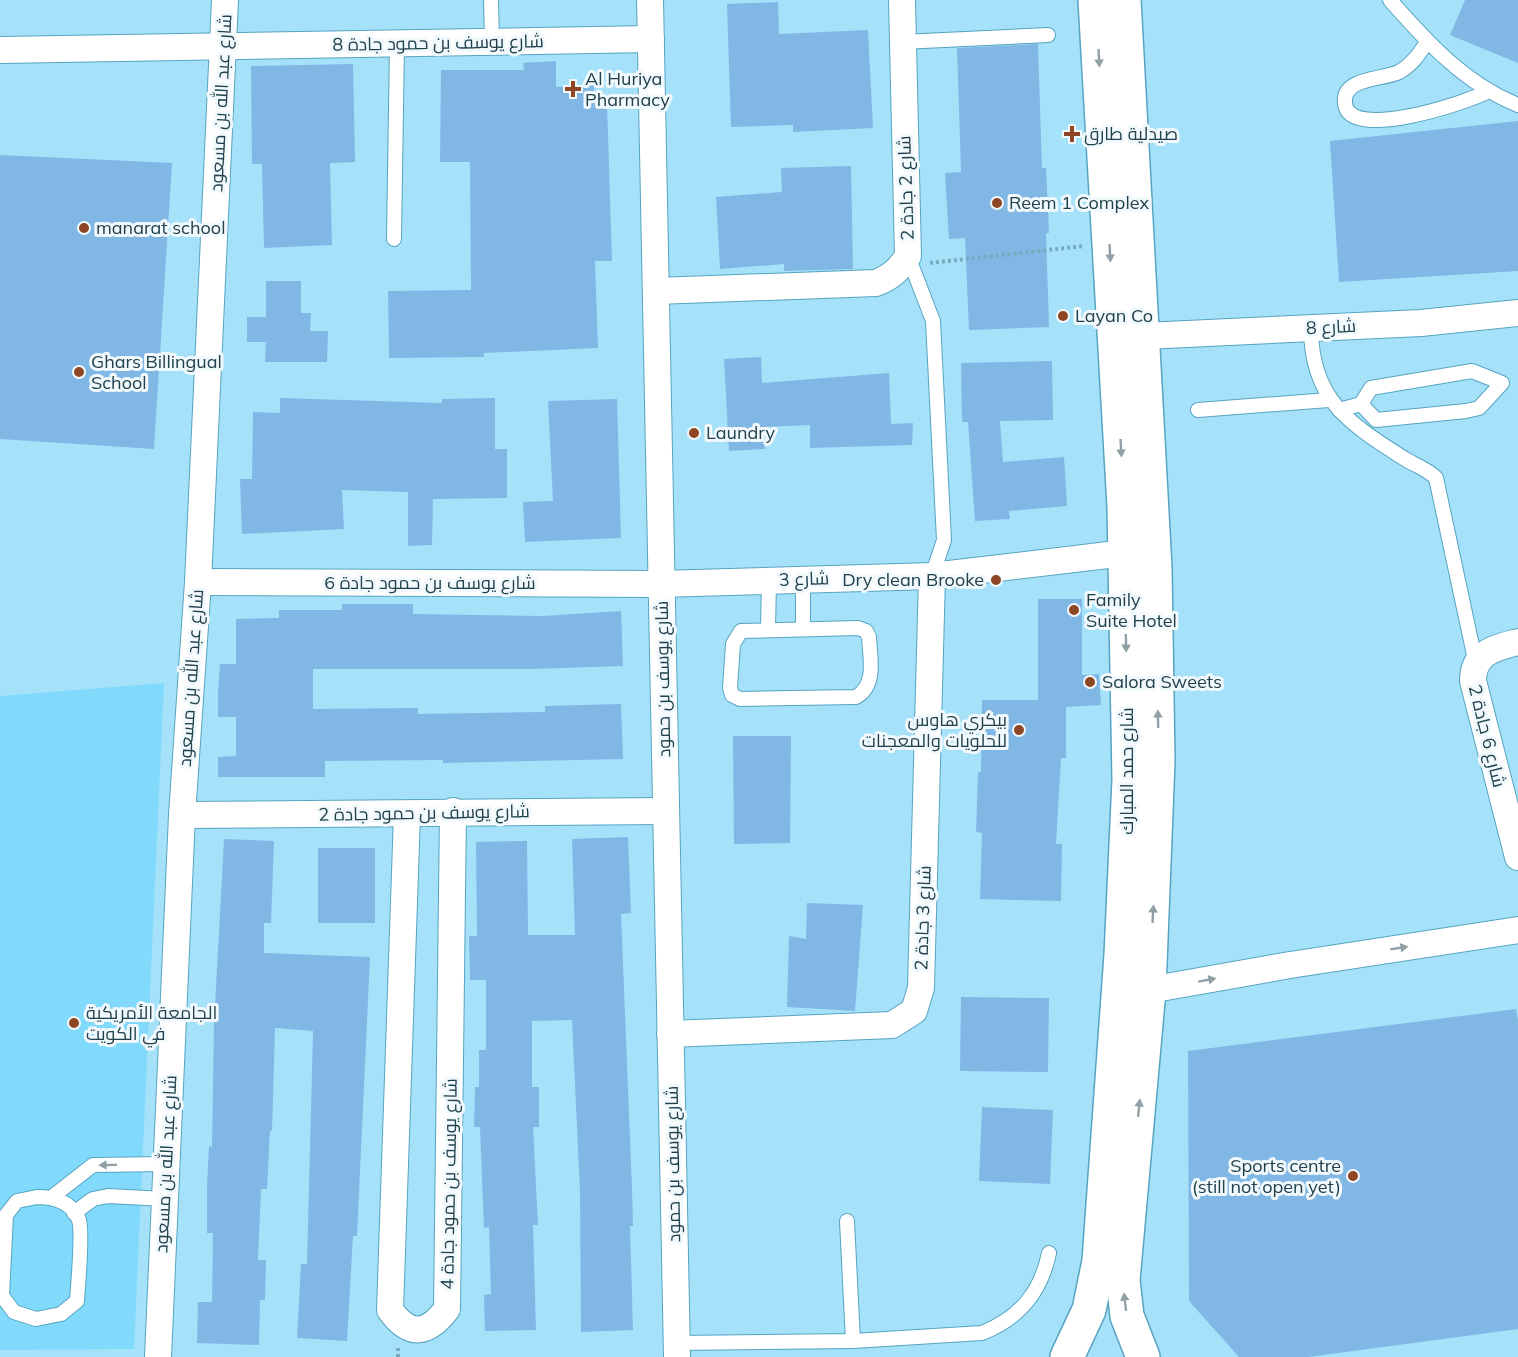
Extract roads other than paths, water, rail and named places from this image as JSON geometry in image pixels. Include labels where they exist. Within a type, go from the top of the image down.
[{"type":"main road","name":"شارع حمد المبارك","points":[[1067,1357],[1080,1333],[1095,1286],[1114,1062],[1126,879],[1129,780],[1125,553],[1095,0]]},
{"type":"main road","name":"شارع حمد المبارك","points":[[1124,0],[1155,568],[1158,739],[1149,990],[1123,1280],[1127,1316],[1143,1357]]},
{"type":"street","name":"شارع عبد الله بن مسعود","points":[[158,1357],[182,815],[198,582],[225,0]]},
{"type":"street","name":"شارع يوسف بن حمود","points":[[650,0],[677,1350]]},
{"type":"street","name":"شارع 2 جادة 2","points":[[656,291],[876,283],[890,277],[910,261],[902,0]]},
{"type":"street","name":"شارع يوسف بن حمود جادة 8","points":[[0,51],[651,39]]},
{"type":"street","name":"شارع 8","points":[[1144,336],[1421,323],[1518,313]]},
{"type":"street","name":"شارع 3","points":[[661,584],[932,576],[1125,553]]},
{"type":"street","name":"شارع 3 جادة 2","points":[[670,1034],[892,1025],[914,1011],[921,988],[932,576]]},
{"type":"street","name":"شارع يوسف بن حمود جادة 6","points":[[198,582],[661,584]]},
{"type":"street","name":"شارع 6 جادة 2","points":[[1518,642],[1490,649],[1476,664],[1473,681],[1518,857]]},
{"type":"street","name":"شارع يوسف بن حمود جادة 4","points":[[407,814],[390,1310],[399,1323],[417,1330],[434,1326],[447,1309],[453,811]]},
{"type":"street","name":"شارع يوسف بن حمود جادة 2","points":[[182,815],[665,811]]},
{"type":"street","points":[[1149,990],[1290,965],[1518,930]]},
{"type":"lane","points":[[491,0],[492,42]]},
{"type":"lane","points":[[1390,0],[1427,42],[1453,66],[1489,91],[1518,105]]},
{"type":"lane","points":[[902,42],[1048,36]]},
{"type":"lane","points":[[1427,42],[1411,64],[1400,71],[1353,85],[1346,93],[1344,104],[1349,114],[1358,119],[1368,120],[1428,113],[1460,104],[1489,91]]},
{"type":"lane","points":[[394,239],[397,44]]},
{"type":"lane","points":[[910,261],[933,321],[940,417],[944,540],[932,576]]},
{"type":"lane","points":[[1311,328],[1311,354],[1334,405],[1359,429],[1409,462],[1425,468],[1436,478],[1476,664]]},
{"type":"lane","points":[[1198,410],[1361,404],[1376,420],[1479,408],[1502,383],[1472,371],[1371,388],[1361,404]]},
{"type":"lane","points":[[803,579],[803,628]]},
{"type":"lane","points":[[768,629],[769,580]]},
{"type":"lane","points":[[858,628],[866,631],[869,637],[870,683],[865,692],[856,697],[740,699],[732,695],[730,688],[733,644],[736,636],[741,631],[768,629],[858,628]]},
{"type":"lane","points":[[52,1197],[69,1206],[80,1221],[77,1301],[61,1314],[36,1319],[14,1312],[2,1296],[6,1215],[17,1201],[52,1197],[93,1166],[166,1164]]},
{"type":"lane","points":[[74,1213],[93,1199],[108,1196],[165,1199]]},
{"type":"lane","points":[[847,1221],[853,1341]]},
{"type":"lane","points":[[677,1350],[982,1333],[997,1327],[1017,1314],[1033,1297],[1041,1283],[1049,1252]]},
{"type":"place","name":"Al Huriya Pharmacy","points":[[573,89]]},
{"type":"place","name":"صيدلية طارق","points":[[1072,134]]},
{"type":"place","name":"Reem 1 Complex","points":[[997,203]]},
{"type":"place","name":"manarat school","points":[[84,228]]},
{"type":"place","name":"Layan Co","points":[[1063,316]]},
{"type":"place","name":"Ghars Billingual School","points":[[79,372]]},
{"type":"place","name":"Laundry","points":[[694,433]]},
{"type":"place","name":"Dry clean Brooke","points":[[996,580]]},
{"type":"place","name":"Family Suite Hotel","points":[[1074,610]]},
{"type":"place","name":"Salora Sweets","points":[[1090,682]]},
{"type":"place","name":"بيكري هاوس للحلويات والمعجنات","points":[[1019,730]]},
{"type":"place","name":"الجامعة الأمريكية في الكويت","points":[[74,1023]]},
{"type":"place","name":"Sports centre (still not open yet)","points":[[1353,1176]]}]
